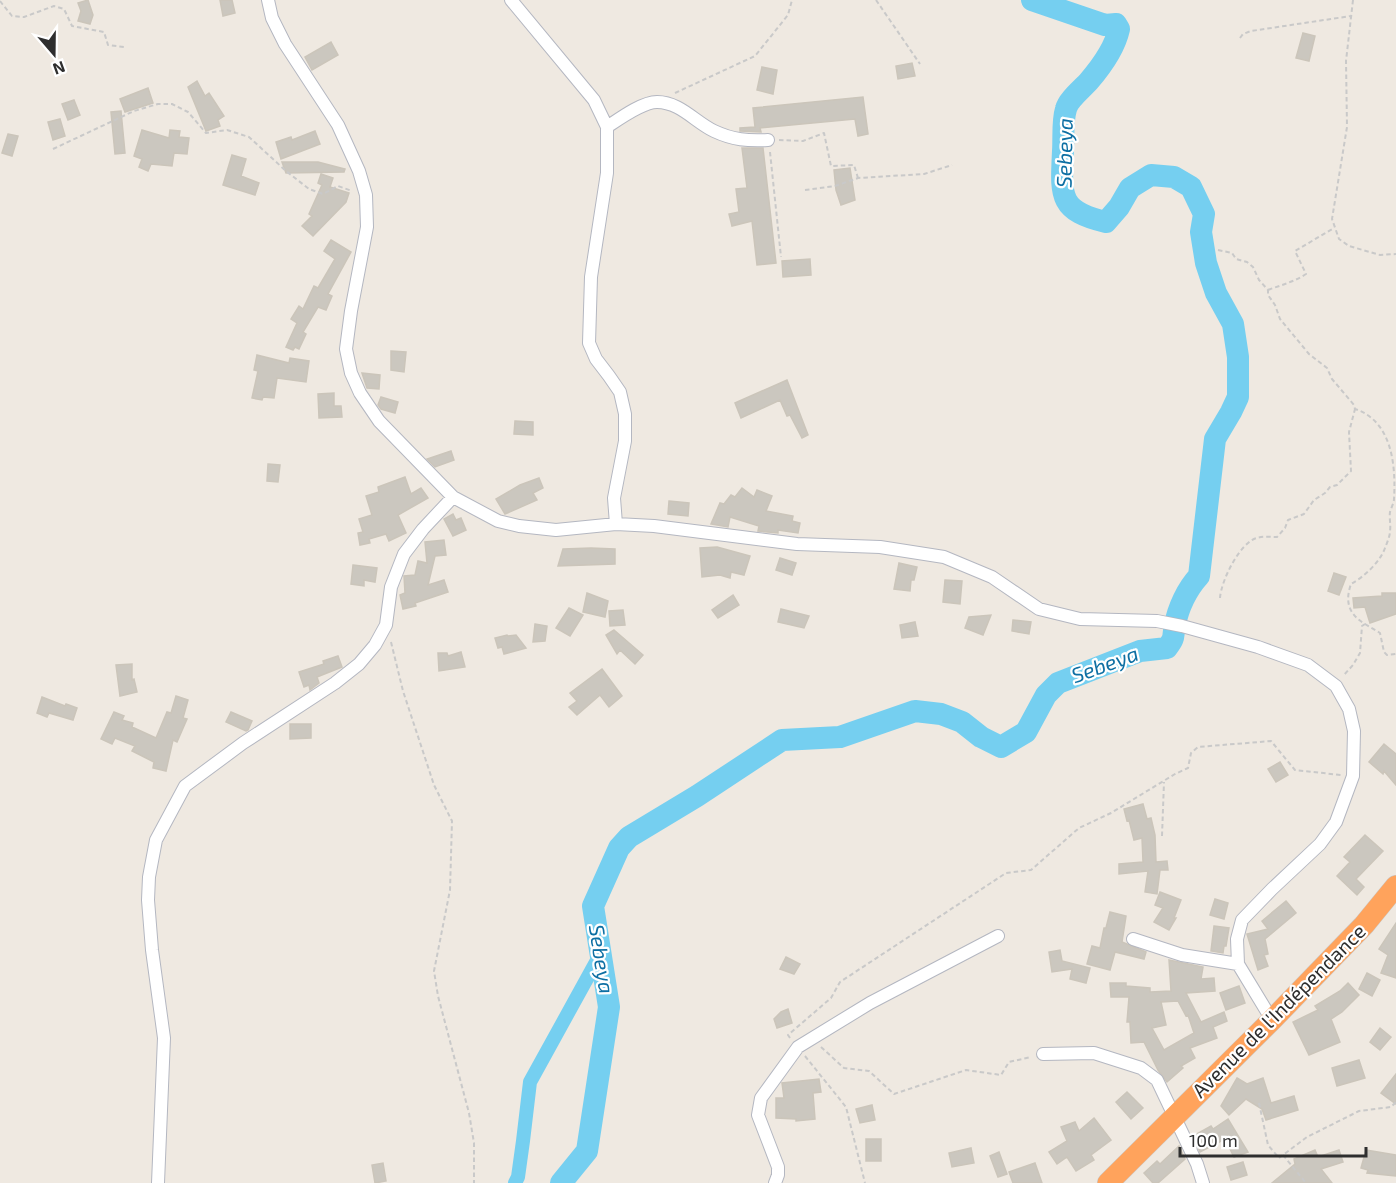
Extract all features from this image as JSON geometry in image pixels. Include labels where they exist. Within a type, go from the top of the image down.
[{"type":"highway","name":"Avenue de l'Indépendance","points":[[1108,1183],[1272,1020],[1364,925],[1396,886]]},
{"type":"street","points":[[268,0],[272,18],[285,45],[338,125],[359,171],[366,195],[367,227],[346,349],[351,373],[360,393],[380,421],[453,497],[498,521],[519,526],[556,530],[616,524],[654,526],[797,544],[880,547],[944,557],[992,577],[1039,609],[1080,619],[1157,621],[1182,626],[1258,647],[1308,665],[1336,686],[1349,709],[1354,731],[1353,776],[1336,822],[1320,844],[1242,920],[1237,939],[1238,964],[1272,1020]]},
{"type":"street","points":[[511,0],[594,100],[607,127],[608,173],[591,277],[589,343],[596,359],[620,392],[625,414],[625,441],[614,498],[616,524]]},
{"type":"street","points":[[607,127],[630,112],[656,102],[675,106],[727,137],[743,141],[768,140]]},
{"type":"street","points":[[158,1183],[164,1038],[148,900],[149,878],[156,840],[185,786],[243,743],[335,683],[359,664],[375,645],[386,625],[391,587],[404,554],[423,529],[453,497]]},
{"type":"street","points":[[775,1183],[778,1167],[758,1115],[759,1107],[762,1098],[798,1047],[870,1003],[998,936]]},
{"type":"street","points":[[1133,939],[1182,955],[1238,964]]},
{"type":"street","points":[[1043,1054],[1094,1053],[1141,1068],[1157,1080],[1203,1183]]},
{"type":"path","points":[[656,102],[755,56],[788,15],[792,0]]},
{"type":"path","points":[[876,0],[920,64]]},
{"type":"path","points":[[1353,0],[1346,61],[1347,127],[1332,219],[1340,240],[1349,246],[1380,255],[1396,254]]},
{"type":"path","points":[[0,1],[12,16],[24,17],[54,6],[63,9],[72,26],[104,32],[108,45],[124,47]]},
{"type":"path","points":[[1240,38],[1251,31],[1351,16]]},
{"type":"path","points":[[53,149],[134,111],[158,104],[172,104],[188,112],[206,132],[227,130],[249,137],[309,189],[323,194],[338,186],[366,195]]},
{"type":"path","points":[[781,257],[768,140],[802,141],[824,133],[831,166],[854,165],[858,178]]},
{"type":"path","points":[[805,190],[835,186],[858,178],[924,174],[952,165]]},
{"type":"path","points":[[1268,290],[1294,282],[1306,274],[1295,251],[1334,228]]},
{"type":"path","points":[[1218,250],[1232,253],[1236,259],[1247,262],[1253,267],[1259,280],[1268,290],[1268,295],[1280,319],[1309,354],[1327,368],[1332,379],[1355,409],[1349,432],[1351,471],[1337,485],[1330,487],[1314,500],[1304,514],[1288,520],[1287,525],[1276,537],[1255,538],[1244,547],[1228,568],[1220,598]]},
{"type":"path","points":[[1355,409],[1371,417],[1387,434],[1395,481],[1394,499],[1389,513],[1390,531],[1385,550],[1363,578],[1351,584],[1346,597],[1347,604],[1354,616],[1380,633],[1384,652],[1387,655],[1396,654]]},
{"type":"path","points":[[1336,686],[1360,653],[1362,626],[1365,624]]},
{"type":"path","points":[[386,625],[403,691],[434,785],[452,821],[450,890],[434,971],[438,996],[469,1113],[474,1143],[474,1183]]},
{"type":"path","points":[[865,1183],[846,1107],[788,1035],[831,998],[840,982],[1006,873],[1031,870],[1079,828],[1111,813],[1188,768],[1191,753],[1198,747],[1271,741],[1295,770],[1353,776]]},
{"type":"path","points":[[1162,836],[1164,782]]},
{"type":"path","points":[[814,1052],[821,1046],[844,1068],[869,1071],[894,1094],[966,1070],[1001,1075],[1009,1062],[1043,1054]]},
{"type":"path","points":[[1259,1103],[1268,1145],[1279,1158],[1307,1137],[1359,1111],[1391,1107],[1396,1102]]},
{"type":"path","points":[[1283,1155],[1306,1183]]},
{"type":"building","points":[[88,0],[93,15],[90,24],[78,21],[81,11],[78,3]]},
{"type":"building","points":[[220,0],[232,0],[235,13],[223,16]]},
{"type":"building","points":[[1303,33],[1315,36],[1309,61],[1296,58]]},
{"type":"building","points":[[331,42],[338,55],[312,70],[305,57]]},
{"type":"building","points":[[912,63],[915,76],[898,79],[896,66]]},
{"type":"building","points":[[762,67],[777,70],[773,94],[757,90]]},
{"type":"building","points":[[197,81],[205,96],[209,93],[224,116],[218,120],[220,126],[206,131],[188,87]]},
{"type":"building","points":[[148,88],[153,103],[125,112],[120,99]]},
{"type":"building","points":[[863,97],[868,134],[858,136],[855,119],[760,128],[761,132],[740,131],[740,128],[755,127],[753,108]]},
{"type":"building","points":[[74,100],[80,115],[68,120],[62,104]]},
{"type":"building","points":[[121,111],[125,153],[115,154],[111,112]]},
{"type":"building","points":[[60,119],[65,136],[53,140],[48,122]]},
{"type":"building","points":[[142,130],[169,138],[170,130],[180,131],[179,137],[189,138],[187,154],[174,153],[172,166],[151,164],[148,171],[139,167],[142,159],[134,156]]},
{"type":"building","points":[[315,131],[320,144],[281,159],[276,142],[291,137],[292,140]]},
{"type":"building","points":[[8,134],[18,136],[12,156],[2,153]]},
{"type":"building","points":[[742,148],[763,148],[776,263],[757,265],[752,221],[732,226],[729,214],[739,212],[736,189],[747,188]]},
{"type":"building","points":[[232,155],[246,159],[241,176],[259,183],[255,195],[223,185]]},
{"type":"building","points":[[282,162],[318,162],[345,169],[344,172],[286,173]]},
{"type":"building","points":[[850,168],[855,200],[841,205],[836,190],[834,170]]},
{"type":"building","points":[[321,174],[333,178],[330,187],[349,193],[346,202],[313,236],[302,226],[312,216],[309,214],[322,185],[318,183]]},
{"type":"building","points":[[331,240],[351,252],[328,294],[332,296],[326,310],[318,307],[303,332],[306,334],[299,349],[295,347],[293,350],[286,347],[297,323],[291,319],[299,306],[303,309],[314,286],[318,288],[335,259],[324,251]]},
{"type":"building","points":[[810,259],[811,275],[783,277],[782,261]]},
{"type":"building","points":[[391,351],[406,352],[404,372],[391,370]]},
{"type":"building","points":[[257,355],[289,363],[290,358],[309,361],[306,382],[277,378],[274,398],[263,397],[262,400],[252,398],[258,371],[254,370]]},
{"type":"building","points":[[362,373],[380,375],[379,389],[367,388]]},
{"type":"building","points":[[787,380],[808,435],[802,438],[790,415],[787,416],[780,400],[741,418],[735,403]]},
{"type":"building","points":[[334,393],[334,406],[341,406],[342,417],[319,418],[318,394]]},
{"type":"building","points":[[381,397],[398,402],[395,413],[381,409],[378,405]]},
{"type":"building","points":[[515,421],[533,422],[533,435],[514,434]]},
{"type":"building","points":[[451,451],[454,460],[435,467],[427,459]]},
{"type":"building","points":[[268,464],[280,465],[278,482],[267,481]]},
{"type":"building","points":[[405,477],[411,494],[421,488],[428,498],[398,515],[406,533],[389,541],[386,534],[369,539],[370,543],[360,545],[358,533],[363,532],[359,519],[372,515],[366,496],[379,492],[378,487]]},
{"type":"building","points":[[539,478],[543,488],[533,493],[537,500],[505,514],[496,499],[520,485]]},
{"type":"building","points":[[742,488],[754,497],[757,490],[772,496],[766,511],[793,516],[792,521],[800,523],[798,533],[778,530],[778,533],[758,531],[759,526],[730,517],[728,527],[711,524],[720,503],[724,504],[731,495],[735,497]]},
{"type":"building","points":[[669,501],[689,503],[688,516],[668,514]]},
{"type":"building","points":[[453,514],[456,520],[461,518],[466,530],[453,536],[444,519]]},
{"type":"building","points":[[444,540],[446,555],[435,556],[428,585],[444,580],[448,592],[403,609],[400,595],[405,593],[404,576],[415,575],[418,561],[427,563],[425,542]]},
{"type":"building","points":[[717,547],[750,556],[744,575],[731,572],[730,578],[720,575],[702,577],[700,548]]},
{"type":"building","points":[[563,549],[615,549],[615,564],[558,566]]},
{"type":"building","points":[[780,558],[796,563],[792,575],[776,570]]},
{"type":"building","points":[[899,563],[917,567],[914,580],[911,580],[910,591],[894,589]]},
{"type":"building","points":[[353,565],[377,568],[375,582],[364,580],[364,586],[351,584]]},
{"type":"building","points":[[1334,573],[1346,577],[1339,595],[1328,591]]},
{"type":"building","points":[[945,580],[962,581],[960,604],[943,602]]},
{"type":"building","points":[[587,593],[608,601],[605,617],[583,612]]},
{"type":"building","points":[[1382,593],[1396,593],[1396,614],[1370,623],[1365,607],[1354,608],[1353,598],[1382,596]]},
{"type":"building","points":[[733,595],[739,605],[718,618],[712,610]]},
{"type":"building","points":[[569,608],[583,615],[570,636],[556,628]]},
{"type":"building","points":[[781,609],[809,616],[804,628],[778,622]]},
{"type":"building","points":[[623,610],[625,625],[610,626],[609,611]]},
{"type":"building","points":[[991,615],[983,635],[965,628],[969,617]]},
{"type":"building","points":[[1013,620],[1031,622],[1029,634],[1012,631]]},
{"type":"building","points":[[915,622],[918,636],[902,638],[900,625]]},
{"type":"building","points":[[535,624],[547,626],[545,641],[533,642]]},
{"type":"building","points":[[614,630],[643,655],[635,664],[620,650],[617,654],[606,635]]},
{"type":"building","points":[[516,635],[526,648],[504,654],[502,647],[498,648],[495,638]]},
{"type":"building","points":[[461,652],[465,667],[439,671],[438,653],[447,653],[448,656]]},
{"type":"building","points":[[338,656],[342,667],[317,677],[319,683],[310,690],[309,685],[304,687],[299,672],[324,664],[323,661]]},
{"type":"building","points":[[132,664],[132,680],[134,679],[137,692],[120,696],[116,665]]},
{"type":"building","points":[[602,669],[622,696],[609,707],[600,695],[577,715],[569,707],[577,701],[570,693]]},
{"type":"building","points":[[176,696],[188,700],[183,718],[187,719],[177,742],[173,740],[166,771],[153,768],[154,762],[132,751],[135,746],[115,738],[112,744],[101,739],[114,712],[124,716],[122,720],[133,723],[132,727],[156,738],[167,712],[171,713]]},
{"type":"building","points":[[42,697],[77,708],[73,720],[49,713],[47,717],[37,713]]},
{"type":"building","points":[[231,712],[252,721],[248,730],[226,722]]},
{"type":"building","points":[[290,724],[311,724],[311,738],[290,739]]},
{"type":"building","points":[[1384,744],[1396,754],[1396,785],[1384,771],[1383,774],[1369,762]]},
{"type":"building","points":[[1280,762],[1288,775],[1276,782],[1268,769]]},
{"type":"building","points":[[1143,804],[1147,819],[1151,818],[1155,835],[1156,862],[1167,861],[1168,870],[1160,870],[1157,894],[1145,892],[1148,871],[1119,874],[1119,864],[1143,862],[1142,838],[1134,840],[1124,809]]},
{"type":"building","points":[[1365,835],[1383,851],[1356,879],[1364,887],[1357,895],[1337,876],[1350,862],[1344,857]]},
{"type":"building","points":[[1160,892],[1181,900],[1174,918],[1176,918],[1169,930],[1154,922],[1163,908],[1155,905]]},
{"type":"building","points":[[1215,899],[1228,903],[1224,919],[1210,915]]},
{"type":"building","points":[[1286,901],[1296,913],[1265,939],[1268,954],[1264,955],[1268,966],[1258,970],[1247,934],[1268,929],[1262,921]]},
{"type":"building","points":[[1110,912],[1126,916],[1122,942],[1146,952],[1144,959],[1115,952],[1110,970],[1087,964],[1092,946],[1100,948]]},
{"type":"building","points":[[1396,923],[1396,978],[1381,973],[1388,955],[1379,949]]},
{"type":"building","points":[[1214,926],[1229,928],[1223,953],[1211,951]]},
{"type":"building","points":[[1060,950],[1062,961],[1090,968],[1086,983],[1070,979],[1072,969],[1052,972],[1049,952]]},
{"type":"building","points":[[786,957],[800,964],[794,974],[780,969]]},
{"type":"building","points":[[1169,960],[1203,967],[1201,979],[1214,978],[1215,991],[1186,993],[1201,1022],[1224,1012],[1227,1021],[1213,1027],[1217,1038],[1190,1048],[1195,1058],[1181,1066],[1183,1068],[1167,1082],[1158,1070],[1144,1042],[1131,1043],[1130,1022],[1127,1022],[1129,997],[1111,997],[1110,983],[1126,983],[1126,986],[1150,988],[1150,992],[1171,991]],"holes":[[[1178,1001],[1186,1016],[1188,1015],[1194,1033],[1164,1050],[1152,1028],[1166,1025],[1161,1002]]]},
{"type":"building","points":[[1367,973],[1380,980],[1372,996],[1359,989]]},
{"type":"building","points":[[1348,983],[1359,995],[1342,1012],[1331,1019],[1340,1042],[1309,1055],[1293,1022],[1318,1010],[1315,1006],[1340,991]]},
{"type":"building","points":[[1239,986],[1245,1003],[1226,1010],[1220,993]]},
{"type":"building","points":[[788,1009],[792,1023],[777,1028],[774,1019]]},
{"type":"building","points":[[1380,1028],[1391,1037],[1380,1050],[1370,1042]]},
{"type":"building","points":[[1359,1060],[1365,1078],[1337,1086],[1332,1068]]},
{"type":"building","points":[[1396,1074],[1396,1104],[1381,1093]]},
{"type":"building","points":[[1237,1078],[1247,1084],[1263,1078],[1271,1103],[1294,1096],[1298,1110],[1266,1120],[1262,1109],[1246,1099],[1229,1115],[1221,1106]]},
{"type":"building","points":[[819,1079],[821,1092],[813,1093],[815,1119],[796,1121],[796,1119],[776,1118],[776,1098],[784,1098],[782,1083]]},
{"type":"building","points":[[1127,1092],[1143,1108],[1131,1119],[1116,1102]]},
{"type":"building","points":[[872,1105],[875,1120],[860,1123],[856,1109]]},
{"type":"building","points":[[1094,1118],[1111,1140],[1091,1155],[1094,1160],[1076,1171],[1067,1157],[1057,1164],[1049,1152],[1067,1141],[1061,1127],[1075,1122],[1079,1131]]},
{"type":"building","points":[[1228,1119],[1248,1152],[1234,1157],[1225,1139],[1200,1152],[1193,1136],[1211,1126],[1213,1129]]},
{"type":"building","points":[[866,1139],[881,1139],[881,1161],[866,1161]]},
{"type":"building","points":[[1179,1146],[1185,1159],[1158,1183],[1153,1183],[1144,1173],[1157,1161],[1160,1164]]},
{"type":"building","points":[[971,1148],[974,1163],[952,1167],[949,1153]]},
{"type":"building","points":[[1315,1150],[1318,1157],[1339,1150],[1343,1162],[1321,1169],[1332,1183],[1272,1183],[1295,1164],[1294,1159]]},
{"type":"building","points":[[1366,1150],[1396,1155],[1396,1176],[1367,1173],[1368,1170],[1361,1168]]},
{"type":"building","points":[[999,1152],[1007,1174],[998,1177],[990,1156]]},
{"type":"building","points":[[1243,1162],[1247,1175],[1231,1180],[1227,1167]]},
{"type":"building","points":[[383,1163],[386,1181],[375,1183],[372,1165]]},
{"type":"building","points":[[1035,1163],[1042,1183],[1013,1183],[1009,1172]]},
{"type":"waterway","name":"Sebeya","points":[[561,1183],[587,1151],[609,1007],[593,906],[619,848],[629,837],[782,740],[840,737],[915,711],[941,714],[962,722],[981,737],[1001,747],[1026,732],[1046,695],[1058,683],[1140,651],[1167,648],[1173,639],[1181,605],[1199,576],[1215,439],[1238,397],[1238,357],[1233,324],[1216,293],[1206,263],[1201,232],[1204,214],[1191,187],[1174,177],[1151,175],[1130,188],[1119,207],[1106,222],[1090,218],[1071,206],[1066,199],[1062,179],[1066,109],[1072,98],[1103,63],[1119,29],[1116,24],[1105,25],[1032,0]]},
{"type":"waterway","points":[[515,1183],[518,1177],[530,1082],[600,955]]}]
